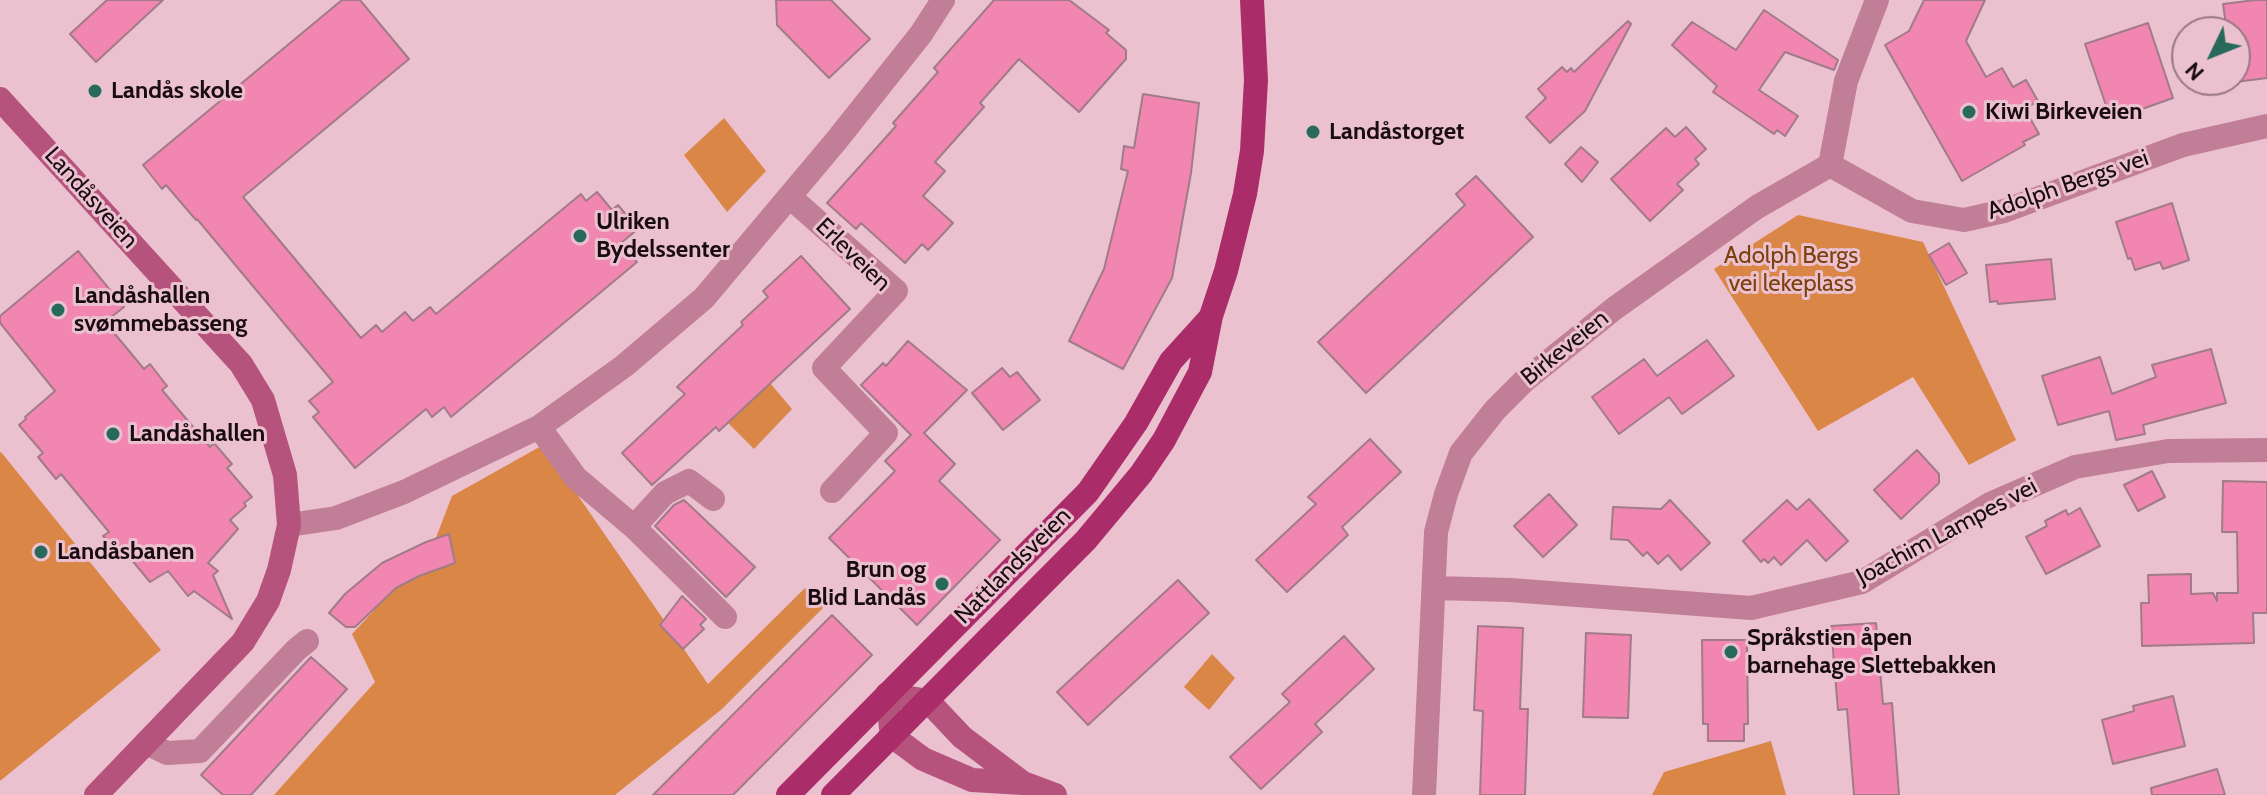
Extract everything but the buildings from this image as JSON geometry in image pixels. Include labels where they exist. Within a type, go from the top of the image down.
[{"type":"main road","name":"Nattlandsveien","points":[[833,795],[1086,540],[1141,474],[1164,440],[1200,372],[1211,316],[1235,239],[1252,151],[1256,80],[1252,0]]},
{"type":"main road","name":"Nattlandsveien","points":[[788,795],[1088,492],[1136,423],[1171,361],[1211,316]]},
{"type":"street","points":[[289,525],[336,518],[404,492],[539,427],[624,366],[704,298],[921,34],[943,0]]},
{"type":"street","points":[[1830,165],[1846,81],[1877,0]]},
{"type":"street","name":"Landåsveien","points":[[0,99],[241,364],[263,400],[285,475],[289,525],[268,601],[243,642],[96,795]]},
{"type":"street","name":"Adolph Bergs vei","points":[[1830,165],[1912,211],[1964,220],[2004,211],[2183,145],[2267,126]]},
{"type":"street","name":"Birkeveien","points":[[1424,795],[1436,532],[1461,453],[1495,410],[1524,381],[1615,308],[1757,207],[1830,165]]},
{"type":"street","name":"Erleveien","points":[[790,197],[896,291],[824,368],[886,433],[832,491]]},
{"type":"street","points":[[539,427],[576,478],[634,527],[725,617]]},
{"type":"street","name":"Joachim Lampes vei","points":[[1435,588],[1510,590],[1751,608],[1862,582],[1990,504],[2075,467],[2168,451],[2267,450]]},
{"type":"street","points":[[634,527],[665,493],[689,481],[713,499]]},
{"type":"street","points":[[146,743],[167,753],[200,751],[307,641]]},
{"type":"street","points":[[1023,783],[972,780],[923,759],[892,736],[887,694],[928,701],[962,737],[1023,783],[1055,795]]},
{"type":"green space","points":[[724,118],[766,171],[727,212],[684,155]]},
{"type":"green space","name":"Adolph Bergs vei lekeplass","points":[[1798,215],[1923,242],[2016,440],[1969,465],[1913,377],[1818,431],[1714,269]]},
{"type":"green space","points":[[770,383],[792,409],[754,449],[728,423]]},
{"type":"green space","points":[[543,445],[708,684],[805,588],[823,608],[722,709],[615,795],[274,795],[375,682],[352,634],[432,548],[452,496]]},
{"type":"green space","name":"Landåsbanen","points":[[0,453],[161,650],[0,781]]},
{"type":"green space","points":[[1212,654],[1235,678],[1209,710],[1184,687]]},
{"type":"green space","points":[[1771,741],[1786,795],[1652,795],[1664,772]]},
{"type":"place","name":"Landås skole","points":[[95,91]]},
{"type":"place","name":"Kiwi Birkeveien","points":[[1969,112]]},
{"type":"place","name":"Landåstorget","points":[[1313,132]]},
{"type":"place","name":"Ulriken Bydelssenter","points":[[580,236]]},
{"type":"place","name":"Landåshallen svømmebasseng","points":[[58,310]]},
{"type":"place","name":"Landåshallen","points":[[113,434]]},
{"type":"place","name":"Landåsbanen","points":[[41,552]]},
{"type":"place","name":"Brun og Blid Landås","points":[[942,584]]},
{"type":"place","name":"Språkstien åpen barnehage Slettebakken","points":[[1731,652]]}]
